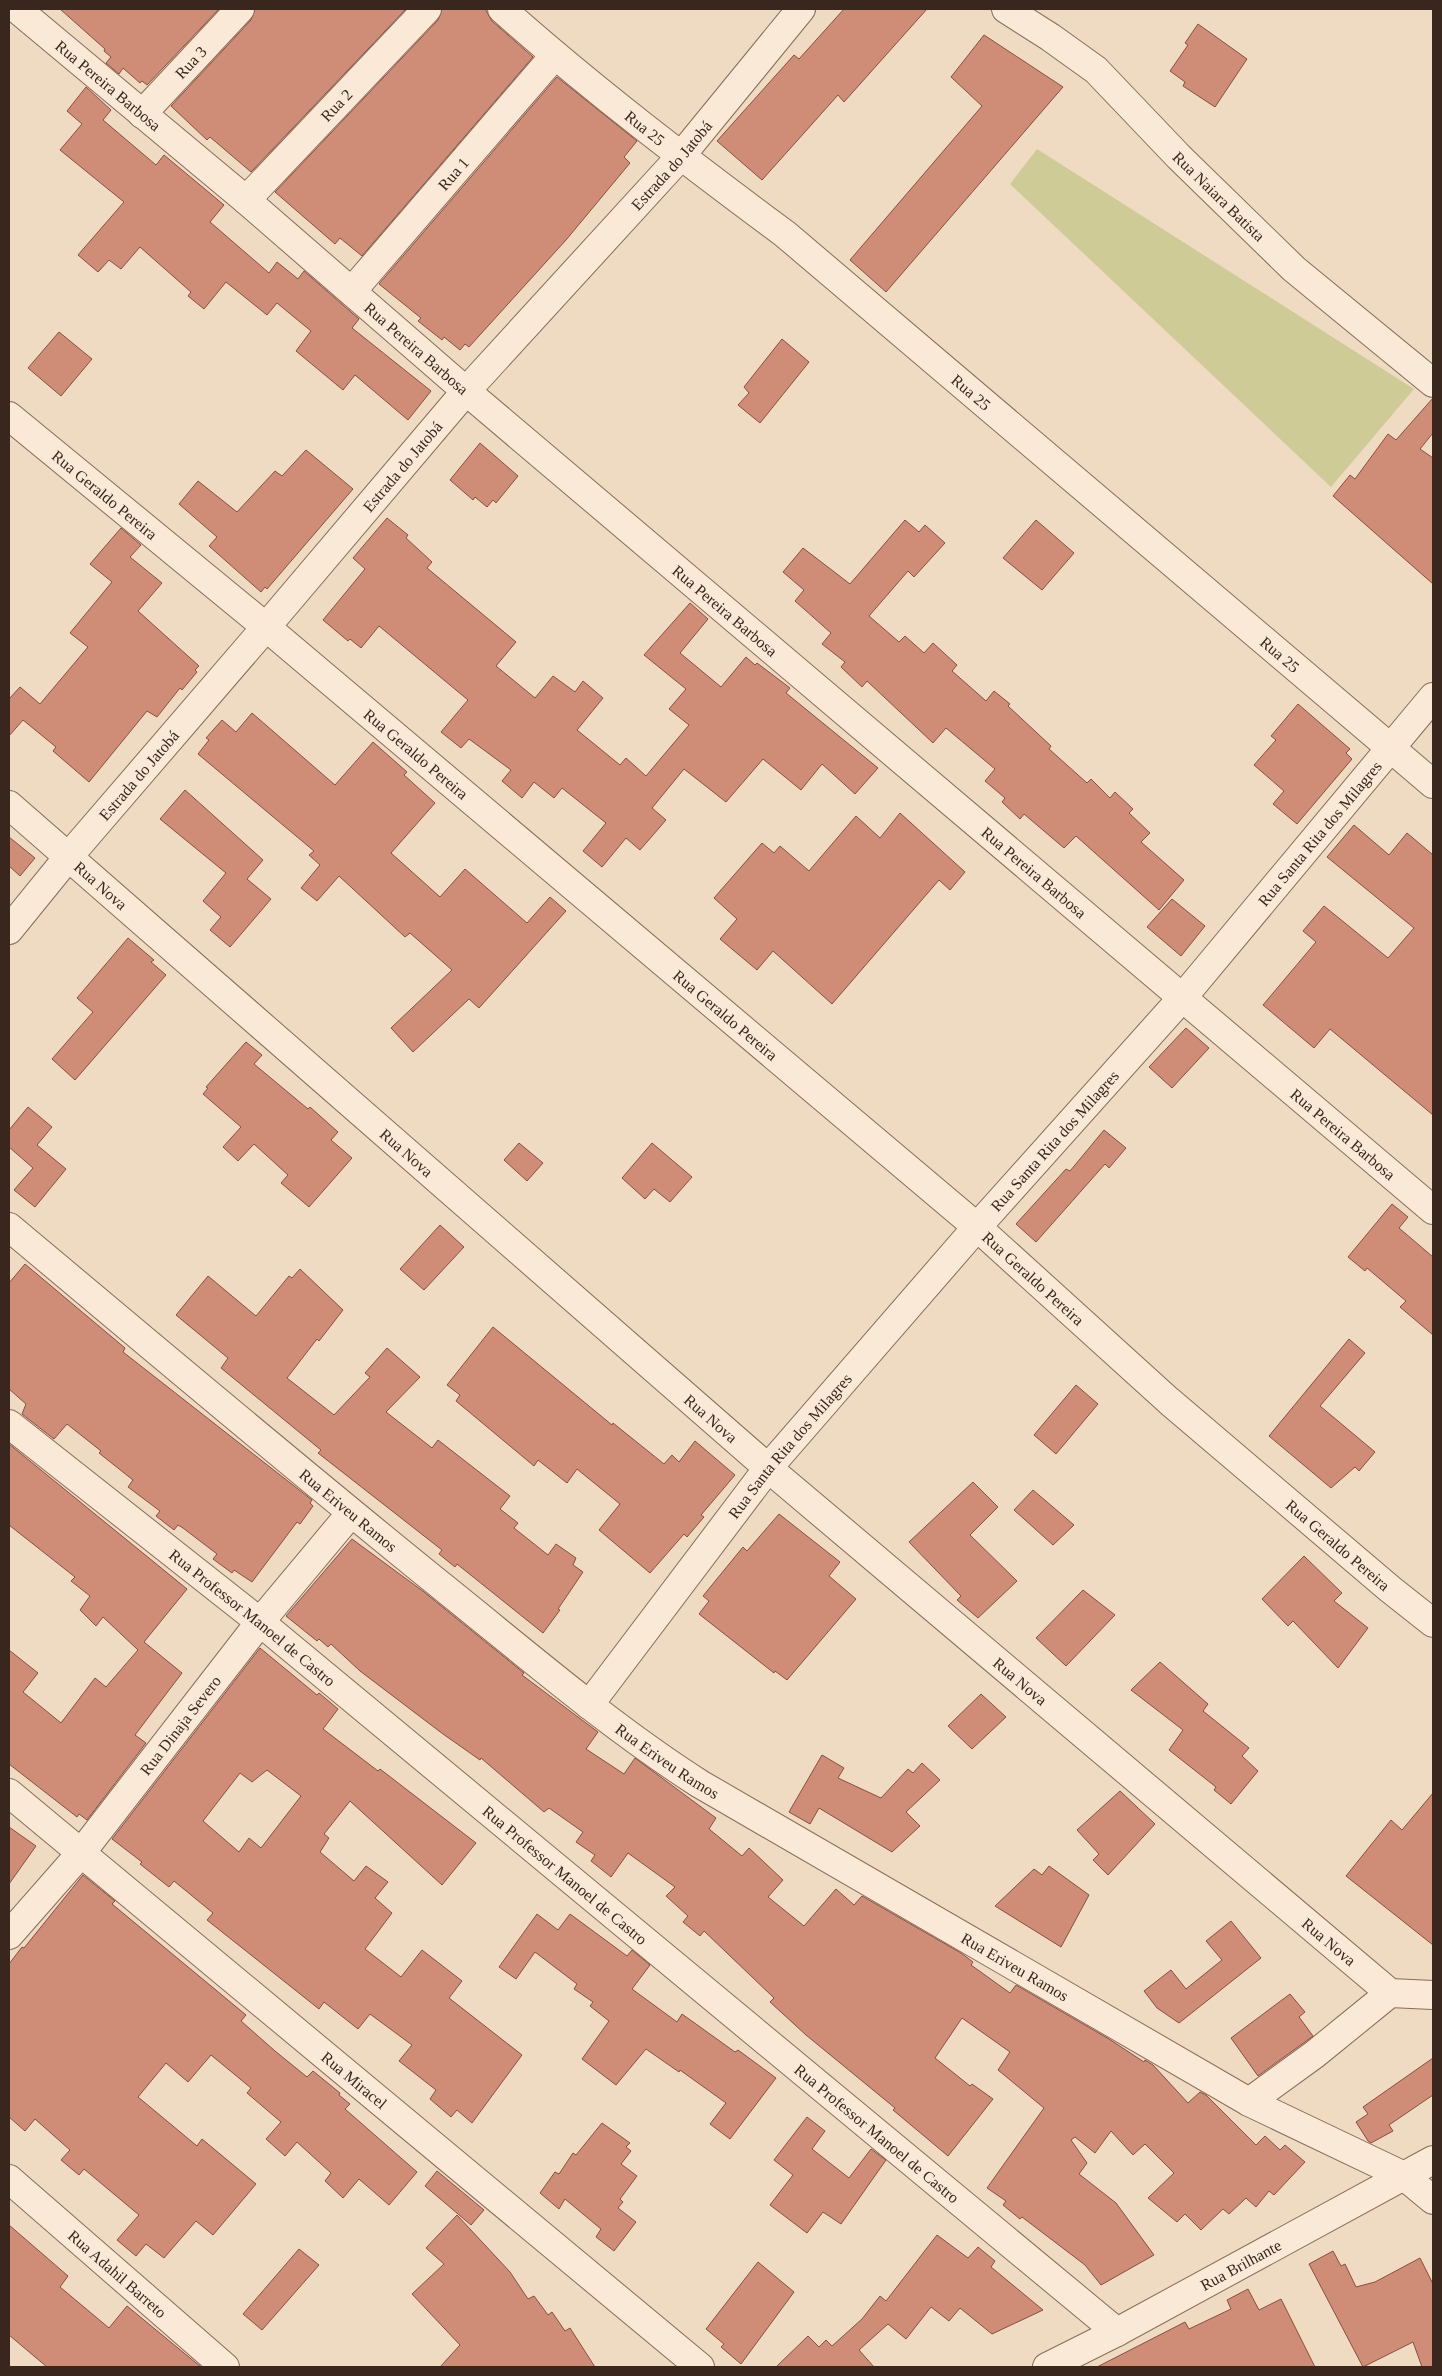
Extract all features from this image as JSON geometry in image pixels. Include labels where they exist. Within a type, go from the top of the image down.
[{"type":"street","name":"Rua 3","points":[[142,114],[240,9]]},
{"type":"street","name":"Rua 2","points":[[246,200],[427,9]]},
{"type":"street","name":"Rua 25","points":[[502,9],[680,157],[792,240],[1433,784]]},
{"type":"street","name":"Estrada do Jatobá","points":[[9,930],[69,856],[466,391],[680,157],[801,9]]},
{"type":"street","name":"Rua Naiara Batista","points":[[1006,9],[1050,37],[1096,70],[1180,157],[1294,269],[1433,382]]},
{"type":"street","name":"Rua Pereira Barbosa","points":[[34,14],[142,114],[246,200],[466,391],[1433,1210]]},
{"type":"street","name":"Rua 1","points":[[352,291],[555,55]]},
{"type":"street","name":"Rua Geraldo Pereira","points":[[9,416],[266,627],[977,1227],[1169,1401],[1390,1589],[1433,1623]]},
{"type":"street","name":"Rua Santa Rita dos Milagres","points":[[589,1705],[768,1468],[977,1227],[1183,997],[1433,697]]},
{"type":"street","name":"Rua Nova","points":[[9,805],[768,1468],[1390,1993]]},
{"type":"street","name":"Rua Eriveu Ramos","points":[[9,1227],[350,1512],[589,1705],[663,1760],[700,1784],[1249,2102],[1404,2176],[1433,2200]]},
{"type":"street","name":"Rua Professor Manoel de Castro","points":[[9,1424],[260,1622],[1117,2332]]},
{"type":"street","name":"Rua Dinaja Severo","points":[[9,1935],[81,1853],[260,1622],[350,1512]]},
{"type":"street","name":"Rua Miracel","points":[[9,1793],[700,2367]]},
{"type":"street","points":[[1249,2102],[1315,2054],[1390,1993],[1433,1995]]},
{"type":"street","name":"Rua Brilhante","points":[[1047,2367],[1117,2332],[1433,2160]]},
{"type":"street","name":"Rua Adahil Barreto","points":[[9,2179],[225,2367]]},
{"type":"shaded area","points":[[1037,149],[1414,389],[1331,487],[1010,184]]},
{"type":"building","points":[[60,9],[219,9],[147,85],[142,81],[140,83],[123,68],[119,74],[106,63],[111,57],[104,51],[105,49]]},
{"type":"building","points":[[255,9],[406,9],[251,172],[210,137],[207,140],[171,106],[251,20]]},
{"type":"building","points":[[442,9],[485,9],[492,21],[533,57],[362,256],[340,238],[335,244],[275,192],[438,20]]},
{"type":"building","points":[[844,9],[927,9],[844,102],[838,95],[762,180],[717,141],[794,55],[799,59]]},
{"type":"building","points":[[1198,24],[1247,59],[1215,107],[1183,86],[1185,82],[1170,71],[1188,45],[1185,43]]},
{"type":"building","points":[[984,35],[1063,87],[886,292],[850,260],[982,106],[951,77]]},
{"type":"building","points":[[557,77],[637,141],[624,157],[630,163],[566,240],[469,347],[465,344],[460,350],[444,337],[442,340],[418,321],[421,318],[379,284]]},
{"type":"building","points":[[86,87],[111,110],[103,120],[156,165],[164,155],[224,205],[210,222],[269,273],[277,262],[298,279],[304,271],[359,319],[352,328],[431,391],[408,420],[355,375],[343,390],[296,351],[311,331],[277,303],[267,315],[226,282],[204,309],[188,296],[191,292],[140,247],[121,269],[109,260],[98,272],[78,255],[124,202],[60,150],[82,124],[67,111]]},
{"type":"building","points":[[59,332],[92,359],[61,396],[28,368]]},
{"type":"building","points":[[782,339],[809,362],[760,423],[738,405],[749,393],[744,387]]},
{"type":"building","points":[[1433,398],[1433,433],[1420,449],[1433,458],[1433,584],[1333,496],[1350,475],[1355,479],[1388,434],[1396,440]]},
{"type":"building","points":[[480,443],[518,476],[496,503],[493,500],[487,507],[475,497],[473,500],[450,480]]},
{"type":"building","points":[[306,450],[353,489],[267,589],[265,587],[261,592],[209,546],[217,537],[179,504],[198,481],[237,512],[275,471],[282,476]]},
{"type":"building","points":[[387,518],[408,535],[406,538],[432,562],[427,568],[516,642],[496,666],[535,698],[553,676],[575,692],[583,681],[603,698],[577,730],[620,765],[626,758],[646,776],[689,725],[669,709],[686,689],[644,655],[690,603],[708,619],[680,653],[721,687],[746,657],[755,665],[757,663],[790,688],[786,693],[878,768],[855,794],[822,764],[801,790],[763,759],[726,802],[684,769],[652,808],[666,820],[640,850],[626,838],[602,867],[583,851],[606,823],[562,788],[554,798],[534,782],[522,798],[502,781],[511,770],[469,739],[461,748],[441,732],[468,700],[379,626],[361,648],[350,639],[348,641],[323,620],[365,569],[353,558]]},
{"type":"building","points":[[905,520],[919,532],[925,525],[945,543],[914,577],[908,571],[869,616],[899,642],[905,636],[924,653],[933,643],[957,665],[952,671],[986,701],[994,691],[1010,704],[1008,706],[1051,746],[1049,749],[1087,783],[1091,779],[1110,798],[1115,792],[1133,809],[1129,813],[1150,833],[1141,842],[1184,880],[1159,910],[1076,836],[1064,848],[1024,814],[1020,819],[1002,802],[1005,798],[985,781],[995,769],[946,728],[933,743],[867,681],[862,687],[841,667],[845,662],[822,644],[831,633],[795,601],[804,590],[783,572],[803,548],[850,584]]},
{"type":"building","points":[[1036,520],[1074,553],[1042,590],[1003,558]]},
{"type":"building","points":[[121,528],[141,545],[130,557],[162,583],[138,611],[199,666],[195,670],[197,672],[182,690],[180,688],[157,717],[147,711],[89,782],[53,751],[56,747],[23,720],[9,736],[9,699],[20,687],[40,704],[88,647],[70,633],[112,582],[90,564]]},
{"type":"building","points":[[1298,704],[1350,749],[1346,753],[1352,759],[1297,824],[1273,804],[1284,791],[1254,765],[1276,740],[1271,736]]},
{"type":"building","points":[[252,713],[335,785],[373,742],[407,772],[404,775],[435,803],[391,853],[440,897],[465,869],[527,923],[550,897],[566,911],[479,1008],[469,999],[413,1052],[391,1028],[452,970],[410,933],[405,937],[339,876],[317,901],[301,888],[320,865],[309,855],[314,851],[198,754],[209,740],[206,738],[222,720],[236,732]]},
{"type":"building","points":[[185,790],[263,860],[247,879],[271,899],[230,947],[210,930],[221,917],[203,901],[226,873],[160,819]]},
{"type":"building","points":[[900,813],[965,872],[950,890],[939,880],[832,1004],[773,951],[757,970],[720,939],[737,919],[714,898],[762,843],[774,853],[780,846],[809,871],[856,816],[880,838]]},
{"type":"building","points":[[1354,825],[1389,855],[1407,833],[1433,855],[1433,1115],[1330,1029],[1314,1048],[1263,1005],[1316,942],[1303,931],[1324,906],[1388,958],[1414,928],[1327,857]]},
{"type":"building","points":[[9,837],[35,858],[20,876],[9,866]]},
{"type":"building","points":[[1172,899],[1205,926],[1181,956],[1147,927]]},
{"type":"building","points":[[128,938],[154,960],[151,962],[166,975],[75,1080],[52,1059],[93,1012],[77,998]]},
{"type":"building","points":[[1186,1028],[1209,1048],[1172,1088],[1149,1067]]},
{"type":"building","points":[[246,1042],[262,1055],[254,1064],[308,1109],[310,1107],[338,1132],[331,1140],[352,1158],[309,1207],[281,1183],[288,1175],[254,1144],[238,1161],[223,1147],[241,1127],[203,1094],[208,1088],[206,1087]]},
{"type":"building","points":[[28,1107],[52,1127],[37,1145],[66,1169],[35,1207],[14,1190],[33,1168],[9,1147],[9,1130]]},
{"type":"building","points":[[1104,1130],[1126,1148],[1109,1168],[1105,1164],[1036,1242],[1016,1224],[1066,1169],[1070,1171]]},
{"type":"building","points":[[519,1143],[543,1163],[527,1181],[504,1160]]},
{"type":"building","points":[[652,1143],[692,1177],[670,1202],[654,1189],[645,1199],[622,1178]]},
{"type":"building","points":[[1392,1204],[1408,1217],[1399,1228],[1433,1257],[1433,1335],[1400,1307],[1406,1301],[1367,1268],[1365,1271],[1348,1257]]},
{"type":"building","points":[[440,1225],[464,1247],[424,1290],[400,1269]]},
{"type":"building","points":[[25,1264],[125,1348],[123,1352],[312,1500],[310,1503],[313,1506],[300,1524],[297,1522],[252,1582],[234,1570],[232,1573],[213,1559],[217,1554],[183,1528],[178,1525],[174,1530],[156,1516],[160,1511],[128,1487],[133,1480],[67,1424],[54,1439],[22,1414],[26,1404],[9,1389],[9,1283]]},
{"type":"building","points":[[300,1269],[343,1310],[319,1341],[317,1339],[287,1378],[334,1415],[370,1377],[365,1373],[387,1348],[420,1377],[386,1412],[432,1448],[438,1440],[510,1496],[500,1509],[518,1523],[514,1528],[548,1555],[556,1544],[576,1558],[573,1565],[583,1572],[558,1609],[560,1610],[543,1633],[457,1564],[455,1567],[439,1554],[442,1550],[318,1453],[321,1450],[221,1368],[228,1358],[176,1315],[208,1276],[256,1316],[289,1276],[292,1278]]},
{"type":"building","points":[[493,1327],[612,1425],[613,1423],[664,1464],[672,1455],[679,1462],[695,1441],[735,1475],[701,1515],[704,1517],[687,1537],[684,1534],[650,1573],[599,1530],[620,1504],[577,1469],[567,1483],[538,1460],[534,1466],[456,1401],[460,1395],[447,1385]]},
{"type":"building","points":[[1349,1339],[1365,1353],[1320,1406],[1375,1452],[1359,1471],[1355,1467],[1331,1488],[1269,1436]]},
{"type":"building","points":[[1076,1385],[1098,1404],[1056,1454],[1034,1435]]},
{"type":"building","points":[[9,1444],[187,1589],[144,1642],[182,1673],[135,1735],[146,1743],[87,1820],[79,1814],[77,1817],[9,1764],[9,1650],[38,1673],[23,1692],[61,1723],[95,1678],[106,1687],[138,1650],[103,1617],[96,1626],[80,1610],[90,1596],[71,1581],[75,1577],[9,1525]]},
{"type":"building","points":[[973,1482],[998,1507],[970,1535],[1017,1581],[978,1618],[957,1600],[961,1596],[909,1542]]},
{"type":"building","points":[[1033,1490],[1074,1525],[1053,1545],[1014,1510]]},
{"type":"building","points":[[779,1514],[840,1562],[829,1576],[856,1599],[787,1680],[775,1671],[774,1673],[699,1614],[709,1601],[703,1596],[743,1547],[747,1551]]},
{"type":"building","points":[[352,1539],[424,1592],[524,1673],[522,1675],[598,1732],[586,1749],[624,1774],[635,1758],[716,1818],[709,1829],[742,1856],[749,1848],[783,1880],[768,1897],[804,1926],[836,1889],[854,1905],[862,1896],[961,1953],[973,1962],[971,1965],[1010,1993],[1016,1985],[1109,2039],[1144,2062],[1145,2060],[1153,2065],[1188,2103],[1200,2092],[1206,2095],[1256,2145],[1265,2136],[1280,2150],[1285,2145],[1305,2162],[1274,2195],[1269,2191],[1256,2207],[1246,2198],[1229,2214],[1223,2209],[1201,2230],[1185,2214],[1177,2222],[1148,2198],[1174,2173],[1145,2144],[1133,2155],[1111,2131],[1095,2153],[1075,2137],[1071,2140],[1087,2163],[1079,2174],[1116,2203],[1154,2255],[1101,2285],[1085,2265],[1022,2217],[1020,2219],[1003,2205],[1006,2201],[987,2188],[1044,2108],[998,2070],[1010,2052],[962,2018],[935,2058],[970,2086],[972,2084],[993,2099],[948,2156],[893,2110],[895,2108],[806,2035],[770,2002],[774,1998],[704,1931],[700,1936],[683,1922],[688,1916],[666,1896],[675,1887],[628,1853],[611,1877],[591,1861],[595,1855],[576,1842],[583,1832],[549,1808],[544,1812],[481,1758],[480,1760],[443,1734],[360,1671],[331,1644],[328,1647],[319,1639],[317,1641],[286,1616]]},
{"type":"building","points":[[1304,1556],[1342,1593],[1334,1601],[1368,1628],[1338,1668],[1293,1621],[1288,1626],[1262,1599]]},
{"type":"building","points":[[1083,1590],[1115,1615],[1066,1666],[1036,1638]]},
{"type":"building","points":[[260,1648],[317,1695],[319,1693],[338,1709],[323,1729],[378,1771],[380,1769],[476,1843],[442,1885],[350,1801],[324,1834],[329,1838],[320,1852],[354,1881],[366,1866],[388,1882],[375,1898],[392,1913],[365,1949],[401,1977],[422,1950],[462,1981],[449,1998],[522,2055],[472,2123],[457,2110],[451,2117],[430,2099],[436,2090],[399,2061],[412,2045],[370,2014],[358,2029],[324,2002],[319,2009],[207,1920],[213,1913],[174,1881],[169,1887],[140,1864],[142,1862],[112,1839]],"holes":[[[267,1770],[301,1796],[261,1848],[249,1838],[239,1852],[203,1821],[240,1773],[252,1782]]]},
{"type":"building","points":[[1160,1662],[1208,1704],[1203,1711],[1249,1748],[1242,1756],[1258,1771],[1231,1804],[1214,1790],[1216,1787],[1169,1750],[1183,1730],[1131,1690]]},
{"type":"building","points":[[981,1694],[1006,1717],[972,1749],[948,1726]]},
{"type":"building","points":[[822,1755],[844,1768],[838,1778],[881,1798],[908,1769],[913,1773],[922,1763],[940,1780],[906,1812],[920,1826],[892,1852],[819,1808],[810,1824],[789,1812]]},
{"type":"building","points":[[1120,1791],[1155,1824],[1108,1875],[1093,1860],[1099,1854],[1077,1830]]},
{"type":"building","points":[[1433,1793],[1433,1945],[1346,1876],[1391,1820],[1402,1830]]},
{"type":"building","points":[[9,1827],[36,1846],[9,1884]]},
{"type":"building","points":[[1049,1866],[1089,1895],[1061,1947],[995,1906],[1034,1869],[1042,1875]]},
{"type":"building","points":[[83,1875],[115,1901],[112,1904],[246,2015],[241,2021],[275,2051],[307,2077],[313,2071],[340,2093],[339,2095],[350,2104],[345,2109],[417,2172],[389,2205],[359,2179],[343,2198],[325,2181],[331,2173],[297,2142],[285,2156],[266,2139],[281,2122],[247,2093],[251,2088],[211,2055],[188,2082],[166,2063],[138,2097],[197,2146],[202,2139],[256,2184],[213,2235],[196,2221],[164,2258],[146,2244],[136,2256],[117,2240],[139,2215],[84,2169],[79,2175],[61,2160],[70,2150],[35,2119],[25,2131],[9,2117],[9,1964]]},
{"type":"building","points":[[537,1914],[558,1930],[570,1914],[627,1956],[632,1950],[650,1965],[632,1989],[677,2022],[682,2014],[735,2052],[738,2050],[776,2078],[730,2139],[710,2124],[726,2103],[680,2070],[679,2072],[646,2049],[616,2085],[582,2059],[609,2021],[590,2006],[593,2002],[574,1989],[577,1984],[535,1952],[516,1979],[499,1967]]},
{"type":"building","points":[[1231,1921],[1261,1958],[1179,2023],[1157,2008],[1144,1991],[1171,1970],[1186,1989],[1222,1960],[1206,1941]]},
{"type":"building","points":[[1290,1994],[1305,2012],[1299,2017],[1313,2036],[1258,2076],[1231,2038]]},
{"type":"building","points":[[1433,2058],[1433,2095],[1389,2125],[1393,2131],[1371,2143],[1368,2141],[1356,2122],[1368,2114],[1363,2107]]},
{"type":"building","points":[[807,2117],[825,2131],[812,2149],[849,2178],[871,2149],[886,2160],[841,2224],[823,2212],[807,2233],[770,2205],[793,2175],[774,2160]]},
{"type":"building","points":[[602,2123],[630,2143],[626,2147],[631,2151],[621,2164],[637,2176],[620,2199],[623,2202],[618,2208],[636,2222],[614,2251],[596,2237],[601,2229],[565,2199],[559,2209],[540,2193],[555,2172],[559,2174],[573,2153],[576,2155]]},
{"type":"building","points":[[437,2171],[484,2210],[471,2225],[425,2186]]},
{"type":"building","points":[[457,2215],[510,2272],[528,2299],[534,2296],[548,2315],[552,2312],[565,2331],[570,2328],[595,2367],[440,2367],[460,2345],[412,2294],[444,2264],[426,2248]]},
{"type":"building","points":[[9,2225],[68,2276],[60,2287],[109,2328],[127,2306],[201,2367],[47,2367],[9,2335]]},
{"type":"building","points":[[937,2235],[968,2258],[978,2247],[995,2261],[991,2267],[1043,2310],[992,2334],[960,2308],[949,2321],[931,2307],[906,2339],[888,2324],[859,2350],[874,2367],[776,2367],[808,2336],[819,2347],[826,2340],[832,2346],[862,2319],[880,2296],[886,2301]]},
{"type":"building","points":[[299,2249],[319,2265],[262,2330],[243,2314]]},
{"type":"building","points":[[1333,2251],[1341,2266],[1345,2264],[1356,2287],[1375,2282],[1420,2258],[1433,2284],[1433,2367],[1422,2367],[1413,2342],[1363,2367],[1309,2264]]},
{"type":"building","points":[[758,2262],[794,2292],[741,2364],[721,2347],[724,2344],[706,2329]]},
{"type":"building","points":[[1248,2289],[1259,2310],[1281,2299],[1315,2367],[1097,2367],[1185,2322],[1189,2329],[1231,2309],[1227,2300]]}]
